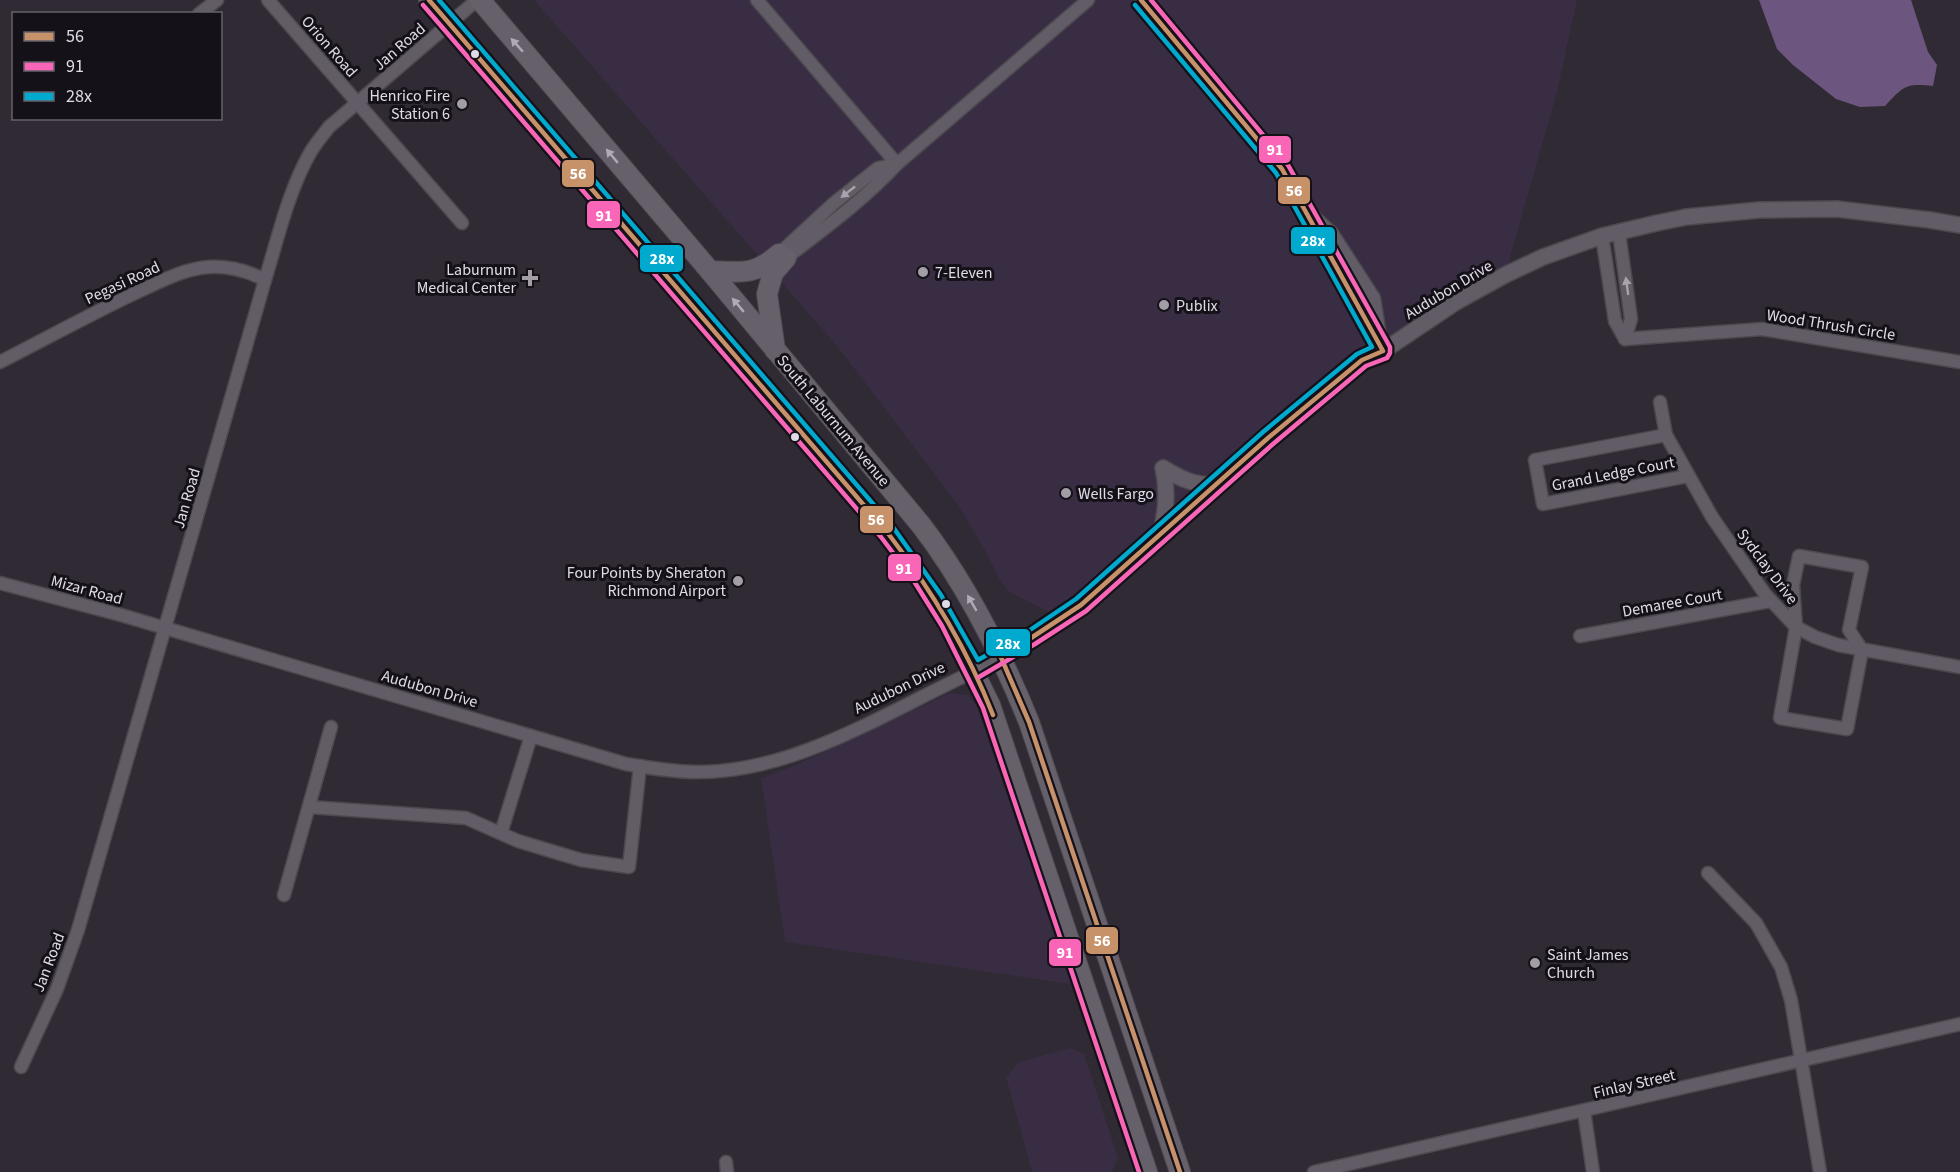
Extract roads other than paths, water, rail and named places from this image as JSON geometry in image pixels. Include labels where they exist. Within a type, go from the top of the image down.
[{"type":"main road","name":"South Laburnum Avenue","points":[[429,0],[887,532],[935,599],[975,671],[997,726],[1147,1172]]},
{"type":"main road","name":"South Laburnum Avenue","points":[[478,0],[710,271],[936,545],[974,606],[1000,655],[1029,722],[1180,1172]]},
{"type":"main road","points":[[710,271],[736,272],[762,268],[784,255]]},
{"type":"main road","points":[[776,350],[767,294],[773,273],[784,255]]},
{"type":"street","points":[[202,12],[217,0]]},
{"type":"street","name":"Orion Road","points":[[268,0],[462,223]]},
{"type":"street","name":"Jan Road","points":[[21,1067],[57,989],[78,930],[265,280],[293,193],[311,151],[329,127],[478,0]]},
{"type":"street","points":[[757,0],[897,164]]},
{"type":"street","points":[[784,255],[823,230],[1088,0]]},
{"type":"street","points":[[1141,0],[1282,169],[1383,351]]},
{"type":"street","points":[[1301,205],[1332,233],[1374,298],[1383,351]]},
{"type":"street","name":"Audubon Drive","points":[[165,628],[626,764],[663,770],[699,772],[764,764],[798,754],[975,671],[1081,605],[1268,438],[1362,360],[1383,351],[1456,302],[1543,257],[1602,236],[1686,217],[1722,213],[1790,208],[1836,209],[1960,225]]},
{"type":"street","points":[[1619,233],[1631,319],[1625,339]]},
{"type":"street","points":[[1602,236],[1615,321],[1625,339]]},
{"type":"street","name":"Pegasi Road","points":[[0,362],[92,314],[166,279],[192,270],[226,267],[265,280]]},
{"type":"street","name":"Wood Thrush Circle","points":[[1625,339],[1762,329],[1960,362]]},
{"type":"street","name":"Sydclay Drive","points":[[1660,402],[1666,435],[1712,517],[1770,601],[1796,627],[1838,645],[1960,667]]},
{"type":"street","name":"Grand Ledge Court","points":[[1666,435],[1535,460],[1543,504],[1688,476]]},
{"type":"street","points":[[1161,533],[1167,502],[1167,486],[1163,468],[1180,479],[1198,485],[1215,485]]},
{"type":"street","points":[[1799,556],[1862,567],[1849,630],[1862,650],[1847,729],[1780,718],[1796,627],[1793,585],[1799,556]]},
{"type":"street","name":"Mizar Road","points":[[0,583],[165,628]]},
{"type":"street","name":"Demaree Court","points":[[1580,636],[1770,601]]},
{"type":"street","points":[[284,895],[331,727]]},
{"type":"street","points":[[501,833],[531,736]]},
{"type":"street","points":[[309,807],[466,818],[518,841],[581,861],[629,867],[640,766]]},
{"type":"street","points":[[1708,873],[1756,923],[1781,967],[1791,1000],[1820,1172]]},
{"type":"street","name":"Finlay Street","points":[[1314,1172],[1960,1024]]},
{"type":"street","points":[[1584,1111],[1593,1172]]},
{"type":"place","name":"Henrico Fire Station 6","points":[[462,104]]},
{"type":"place","name":"7-Eleven","points":[[923,272]]},
{"type":"place","name":"Laburnum Medical Center","points":[[530,278]]},
{"type":"place","name":"Publix","points":[[1164,305]]},
{"type":"place","name":"Wells Fargo","points":[[1066,493]]},
{"type":"place","name":"Four Points by Sheraton Richmond Airport","points":[[738,581]]},
{"type":"place","name":"Saint James Church","points":[[1535,963]]}]
